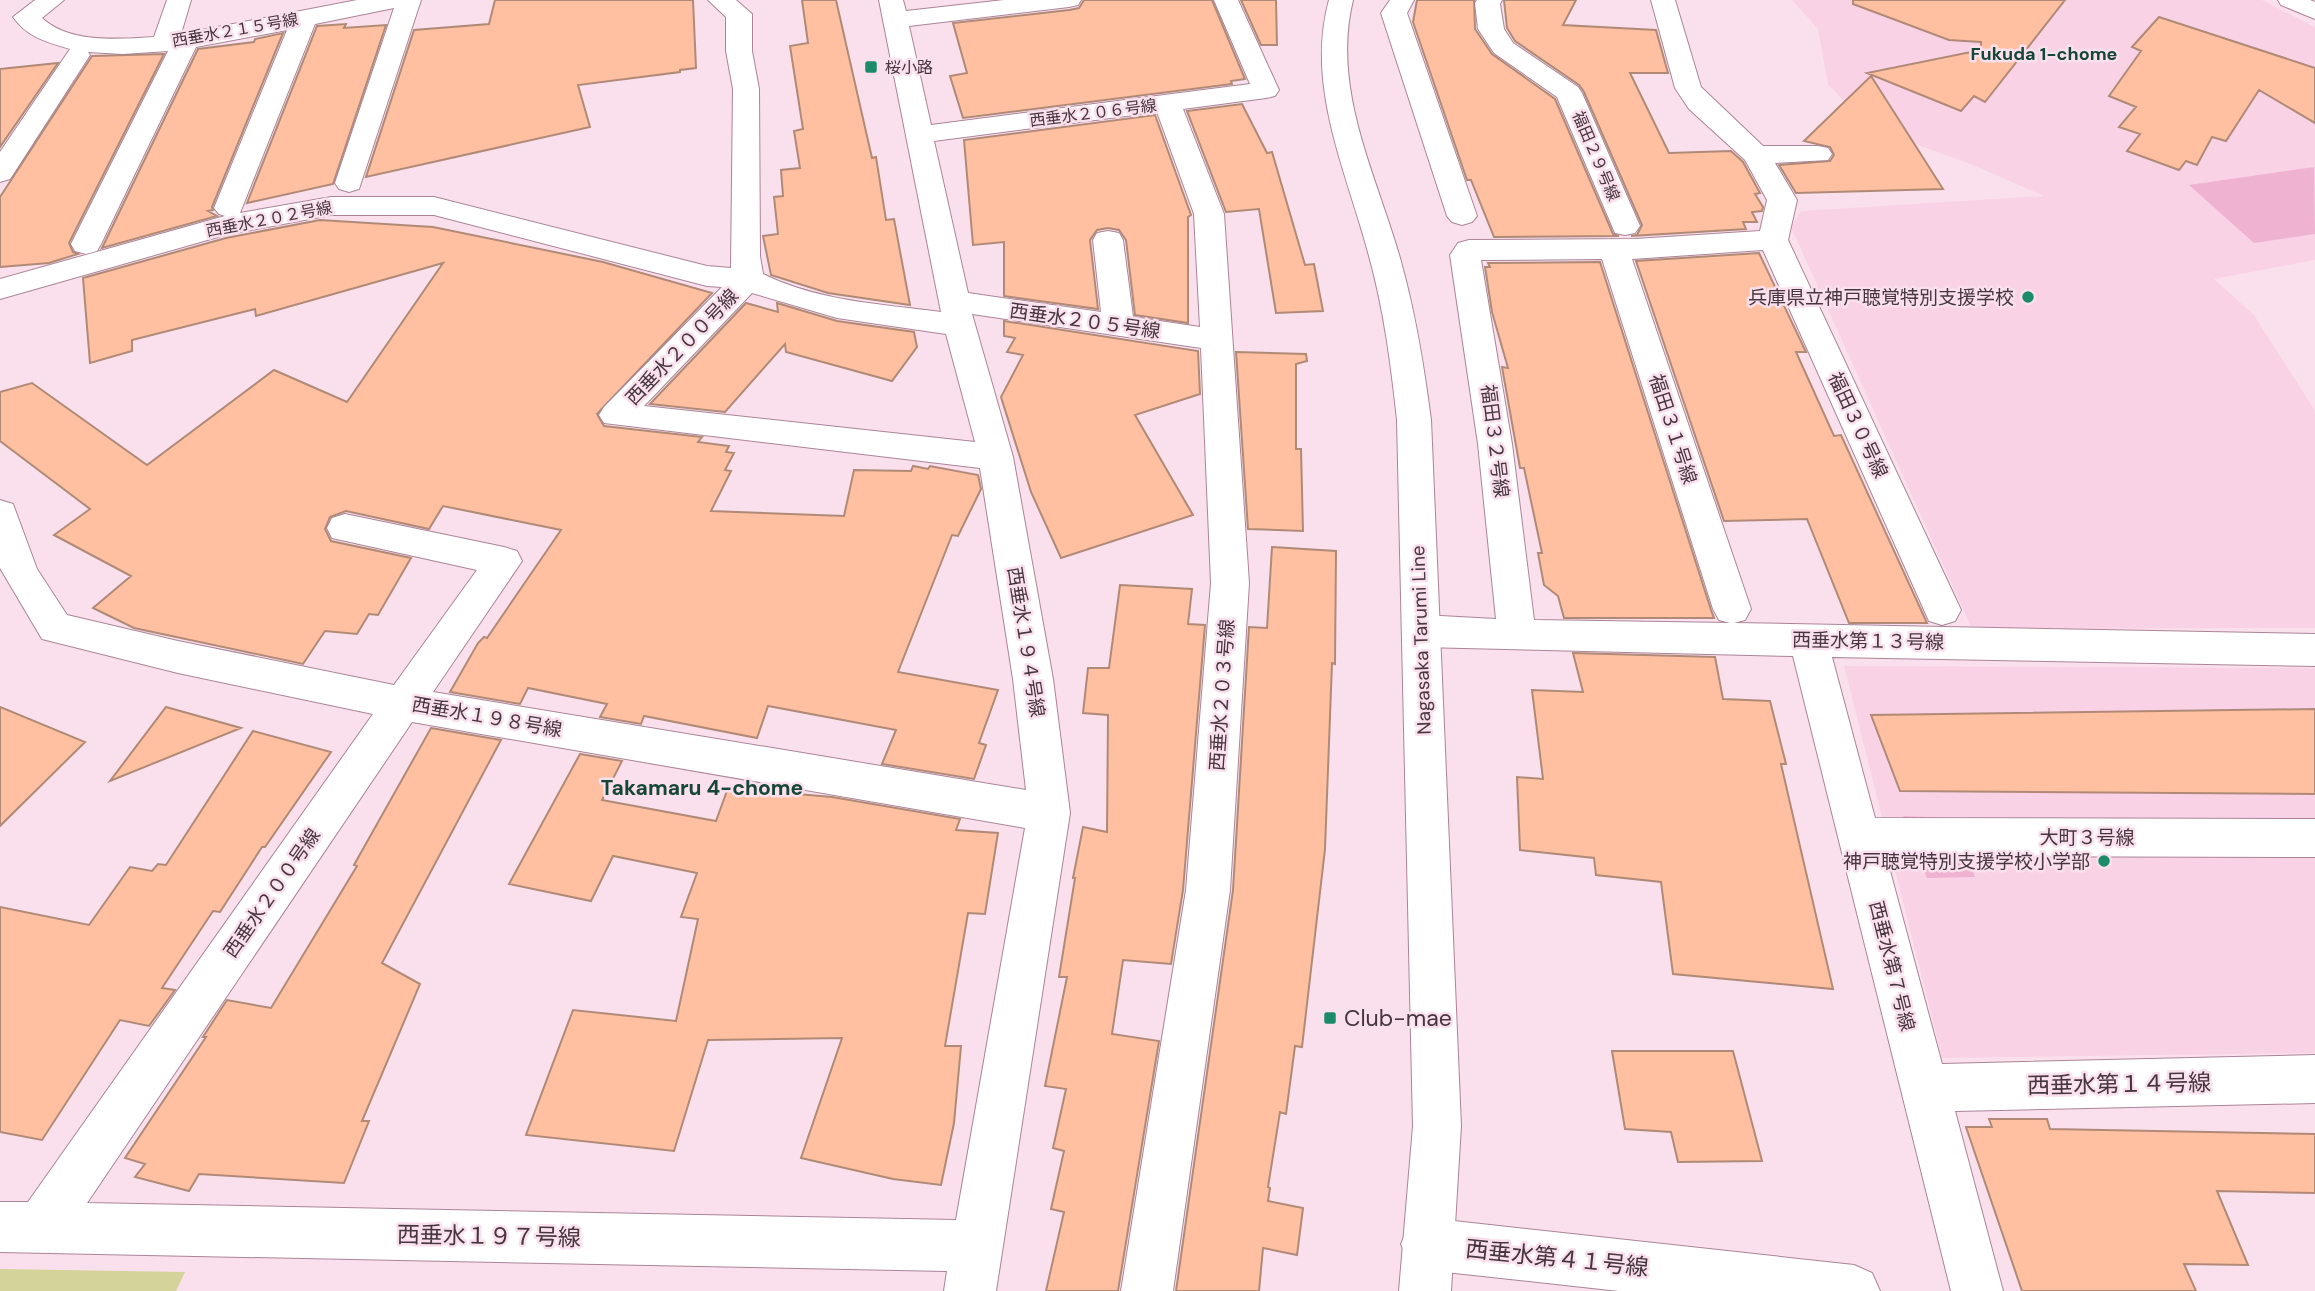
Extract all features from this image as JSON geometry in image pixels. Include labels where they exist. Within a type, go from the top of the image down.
[{"type":"street","name":"西垂水２１５号線","points":[[52,0],[26,17],[46,34],[84,44],[123,46],[176,42],[396,0]]},
{"type":"street","points":[[86,244],[176,42],[179,0]]},
{"type":"street","points":[[349,183],[409,0]]},
{"type":"street","points":[[720,0],[738,14],[746,89],[748,279]]},
{"type":"street","points":[[893,10],[1069,0]]},
{"type":"street","name":"西垂水２０６号線","points":[[919,135],[1266,90],[1226,0]]},
{"type":"street","name":"Nagasaka Tarumi Line","points":[[1341,0],[1334,22],[1333,66],[1336,88],[1385,257],[1408,363],[1413,420],[1437,1126],[1426,1268]]},
{"type":"street","points":[[1402,0],[1394,13],[1462,216]]},
{"type":"street","name":"福田２９号線","points":[[1490,0],[1487,4],[1491,29],[1503,48],[1569,93],[1620,237]]},
{"type":"street","points":[[1620,237],[1773,240],[1782,200],[1756,155],[1688,88],[1663,0]]},
{"type":"street","points":[[2290,0],[2315,12]]},
{"type":"street","name":"西垂水１９４号線","points":[[893,10],[956,313],[996,457],[1033,679],[1049,813],[974,1268]]},
{"type":"street","points":[[229,208],[305,19]]},
{"type":"street","points":[[0,173],[77,55]]},
{"type":"street","name":"西垂水２０３号線","points":[[1147,1291],[1208,890],[1230,583],[1209,214],[1167,103]]},
{"type":"street","points":[[1756,155],[1818,154]]},
{"type":"street","name":"西垂水２０２号線","points":[[0,289],[222,226],[331,206],[434,206],[707,276],[748,279],[766,288],[837,308],[956,313]]},
{"type":"street","name":"福田３２号線","points":[[1516,635],[1509,547],[1485,358],[1465,255],[1469,250],[1620,237]]},
{"type":"street","name":"福田３１号線","points":[[1620,237],[1732,608]]},
{"type":"street","points":[[1108,240],[1118,327]]},
{"type":"street","name":"福田３０号線","points":[[1773,240],[1942,610]]},
{"type":"street","name":"西垂水２００号線","points":[[748,279],[616,415],[996,457]]},
{"type":"street","name":"西垂水２０５号線","points":[[956,313],[1118,327],[1217,340]]},
{"type":"street","name":"西垂水１９８号線","points":[[2,524],[20,573],[55,628],[189,662],[403,703],[1049,813]]},
{"type":"street","name":"西垂水２００号線","points":[[21,1227],[504,561],[345,528]]},
{"type":"street","name":"西垂水第１３号線","points":[[1422,631],[2315,650]]},
{"type":"street","name":"西垂水第７号線","points":[[1808,640],[1977,1291]]},
{"type":"street","name":"大町３号線","points":[[1859,837],[2315,838]]},
{"type":"street","name":"西垂水第１４号線","points":[[1924,1088],[2315,1079]]},
{"type":"street","name":"西垂水１９７号線","points":[[21,1227],[974,1268]]},
{"type":"street","name":"西垂水第４１号線","points":[[1426,1268],[1854,1291]]},
{"type":"shaded area","name":"兵庫県立神戸聴覚特別支援学校","points":[[1792,0],[2262,0],[2315,27],[2315,260],[2214,279],[2254,315],[2315,411],[2315,628],[1972,629],[1791,227],[1801,211],[2044,196],[1968,163],[1904,140],[1858,114],[1828,85],[1818,29]]},
{"type":"shaded area","points":[[2314,167],[2315,234],[2254,243],[2189,185]]},
{"type":"shaded area","name":"神戸聴覚特別支援学校小学部","points":[[1844,666],[2315,668],[2315,1053],[1942,1058]]},
{"type":"shaded area","points":[[1903,816],[1956,818],[1975,877],[1927,878]]},
{"type":"green space","points":[[0,1269],[185,1272],[176,1291],[0,1291]]},
{"type":"building","points":[[495,0],[693,0],[696,68],[578,85],[590,127],[366,177],[414,30],[489,24]]},
{"type":"building","points":[[802,0],[836,0],[872,158],[876,157],[886,220],[894,219],[910,305],[828,293],[771,275],[763,236],[778,234],[774,197],[783,196],[781,170],[800,168],[794,131],[803,129],[790,46],[808,43]]},
{"type":"building","points":[[1084,0],[1212,0],[1245,79],[1231,81],[1232,84],[963,118],[950,76],[967,73],[953,23],[1069,10],[1079,8]]},
{"type":"building","points":[[1241,0],[1276,0],[1277,45],[1261,45]]},
{"type":"building","points":[[1417,0],[1474,0],[1475,29],[1492,54],[1555,99],[1613,234],[1619,236],[1494,237],[1471,180],[1467,180],[1413,22]]},
{"type":"building","points":[[1504,0],[1576,0],[1563,25],[1656,30],[1668,73],[1630,73],[1669,153],[1731,151],[1743,162],[1760,193],[1755,194],[1763,207],[1762,211],[1752,212],[1757,222],[1743,222],[1746,229],[1631,236],[1637,235],[1642,225],[1584,92],[1579,85],[1515,41],[1507,28]]},
{"type":"building","points":[[1853,0],[2065,0],[1985,102],[1974,96],[1961,111],[1867,73],[1981,50],[1981,42],[1949,40],[1853,4]]},
{"type":"building","points":[[2159,17],[2315,68],[2315,123],[2259,90],[2226,141],[2212,137],[2197,165],[2186,161],[2179,170],[2127,151],[2140,134],[2119,127],[2136,107],[2109,96],[2141,51],[2132,47]]},
{"type":"building","points":[[346,24],[344,28],[386,25],[333,184],[247,203],[317,26]]},
{"type":"building","points":[[283,33],[213,210],[208,211],[217,216],[102,248],[198,49],[254,42],[255,39]]},
{"type":"building","points":[[164,54],[69,243],[73,252],[78,254],[49,263],[0,267],[0,197],[92,56]]},
{"type":"building","points":[[58,63],[0,147],[0,69]]},
{"type":"building","points":[[1871,76],[1943,189],[1796,193],[1779,165],[1830,161],[1834,155],[1830,147],[1804,141]]},
{"type":"building","points":[[1242,104],[1267,153],[1272,152],[1305,265],[1314,264],[1323,311],[1276,313],[1259,209],[1226,212],[1187,111]]},
{"type":"building","points":[[1155,115],[1191,215],[1188,217],[1188,323],[1135,315],[1126,240],[1119,230],[1108,228],[1097,230],[1090,240],[1098,309],[1004,296],[1004,242],[973,245],[964,140]]},
{"type":"building","points":[[320,220],[433,227],[603,262],[712,293],[597,414],[604,426],[702,437],[698,442],[729,446],[726,452],[734,453],[725,470],[731,471],[711,511],[844,516],[854,470],[911,471],[913,466],[928,469],[930,466],[978,475],[981,489],[958,536],[952,535],[898,672],[998,690],[979,743],[986,745],[974,779],[882,764],[896,730],[768,706],[757,738],[644,716],[641,724],[600,717],[607,704],[528,688],[520,704],[450,692],[478,643],[484,637],[487,638],[561,530],[443,506],[429,529],[346,511],[330,517],[325,529],[331,541],[411,558],[378,615],[369,614],[357,634],[325,631],[303,664],[134,628],[93,608],[131,576],[54,535],[90,509],[0,441],[0,392],[32,383],[147,465],[274,370],[347,402],[443,263],[256,316],[255,309],[132,340],[132,351],[90,363],[83,278],[226,238]]},
{"type":"building","points":[[1759,253],[1806,352],[1796,352],[1834,436],[1841,435],[1927,623],[1849,623],[1807,519],[1724,521],[1636,261]]},
{"type":"building","points":[[1600,262],[1714,618],[1564,618],[1558,596],[1544,585],[1538,553],[1542,553],[1524,468],[1520,468],[1502,367],[1508,368],[1492,312],[1485,267],[1490,267],[1488,263]]},
{"type":"building","points":[[746,303],[778,312],[777,303],[837,321],[914,332],[917,347],[892,381],[786,352],[785,344],[725,412],[650,404]]},
{"type":"building","points":[[1004,321],[1198,351],[1200,394],[1135,415],[1193,515],[1061,558],[1031,492],[1001,397],[1023,355],[1007,352],[1015,338],[1004,336]]},
{"type":"building","points":[[1236,352],[1306,354],[1307,361],[1296,364],[1296,449],[1301,449],[1303,531],[1248,529]]},
{"type":"building","points":[[1272,547],[1336,551],[1335,664],[1332,663],[1325,849],[1302,1047],[1295,1046],[1286,1114],[1280,1112],[1268,1187],[1268,1201],[1303,1208],[1297,1255],[1263,1248],[1259,1291],[1176,1291],[1233,890],[1249,627],[1267,628]]},
{"type":"building","points":[[1120,585],[1192,589],[1188,624],[1205,625],[1183,890],[1171,964],[1123,960],[1112,1034],[1159,1041],[1118,1291],[1046,1291],[1064,1212],[1051,1209],[1064,1151],[1053,1148],[1066,1089],[1045,1086],[1067,977],[1059,977],[1083,827],[1107,832],[1108,715],[1083,713],[1088,668],[1109,668]]},
{"type":"building","points":[[1573,653],[1715,657],[1723,699],[1770,701],[1786,764],[1781,764],[1833,989],[1673,974],[1661,882],[1596,875],[1594,858],[1520,850],[1517,777],[1543,779],[1532,690],[1583,692]]},
{"type":"building","points":[[0,707],[85,742],[0,826]]},
{"type":"building","points":[[166,707],[241,728],[110,781]]},
{"type":"building","points":[[2315,709],[2315,794],[1900,791],[1871,715]]},
{"type":"building","points":[[431,728],[501,740],[382,963],[420,984],[362,1121],[369,1121],[344,1183],[199,1174],[189,1191],[135,1177],[145,1164],[125,1158],[206,1037],[203,1037],[227,1000],[271,1008],[357,866],[354,865]]},
{"type":"building","points":[[253,731],[331,752],[265,847],[262,847],[220,912],[213,911],[162,988],[175,990],[149,1026],[120,1020],[42,1140],[0,1132],[0,907],[89,925],[130,867],[152,871],[158,864],[166,865]]},
{"type":"building","points":[[580,754],[622,761],[602,800],[716,821],[728,788],[832,797],[960,819],[956,830],[998,833],[985,914],[968,913],[945,1046],[961,1046],[954,1123],[941,1185],[893,1179],[801,1158],[842,1038],[708,1040],[674,1151],[526,1135],[573,1010],[676,1021],[698,919],[681,917],[697,873],[613,856],[591,901],[509,884]]},
{"type":"building","points":[[1612,1051],[1733,1051],[1762,1161],[1678,1162],[1671,1132],[1625,1129]]},
{"type":"building","points":[[1989,1119],[2047,1119],[2050,1129],[2315,1134],[2315,1193],[2217,1191],[2248,1265],[2184,1264],[2196,1291],[2022,1291],[1966,1127],[1992,1127]]},
{"type":"place","name":"桜小路","points":[[871,67]]},
{"type":"place","name":"兵庫県立神戸聴覚特別支援学校","points":[[2028,297]]},
{"type":"place","name":"神戸聴覚特別支援学校小学部","points":[[2104,861]]},
{"type":"place","name":"Club-mae","points":[[1330,1018]]},
{"type":"district","name":"Fukuda 1-chome","points":[[2044,54]]},
{"type":"district","name":"Takamaru 4-chome","points":[[702,788]]}]
